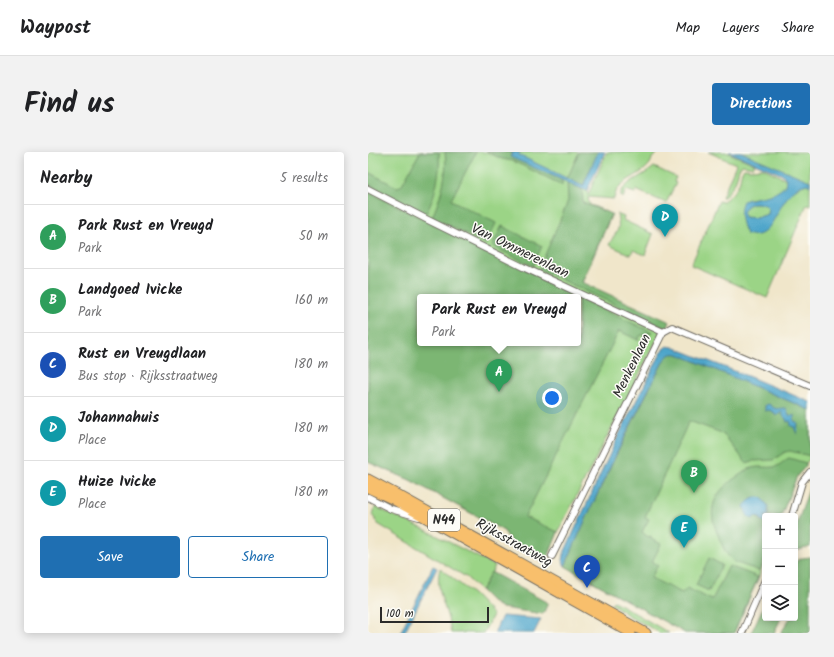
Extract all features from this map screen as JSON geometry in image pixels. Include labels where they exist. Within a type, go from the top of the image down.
[{"type":"main road","name":"Rijksstraatweg","points":[[368,480],[398,495],[646,633]]},
{"type":"main road","name":"Rijksstraatweg","points":[[368,488],[631,633]]},
{"type":"street","name":"Van Ommerenlaan","points":[[368,188],[426,219],[523,267],[663,332]]},
{"type":"street","name":"Menkenlaan","points":[[552,556],[663,332],[672,327],[810,386]]},
{"type":"street","points":[[793,513],[802,482],[810,472]]},
{"type":"street","name":"Rijksstraatweg","points":[[368,497],[391,509],[428,520]]},
{"type":"street","points":[[742,633],[763,585]]},
{"type":"green space","points":[[368,152],[603,152],[586,187],[588,195],[607,152],[659,152],[652,158],[651,162],[644,170],[620,186],[616,191],[614,199],[588,197],[589,204],[612,214],[582,283],[666,322],[558,532],[546,562],[512,543],[504,531],[410,480],[368,462]]},
{"type":"green space","points":[[420,152],[439,152],[437,184],[426,214],[368,184],[368,172],[397,187],[401,186]]},
{"type":"green space","points":[[445,152],[476,152],[451,200],[496,223],[486,244],[432,217],[445,177]]},
{"type":"green space","points":[[487,152],[513,152],[511,157],[562,180],[562,185],[513,161],[502,159]]},
{"type":"green space","points":[[579,152],[598,152],[583,186],[567,179]]},
{"type":"green space","points":[[708,152],[726,152],[755,164],[753,167],[743,165],[739,168],[734,184],[724,197],[722,197],[736,164]]},
{"type":"green space","points":[[735,152],[810,152],[810,184]]},
{"type":"green space","points":[[654,167],[676,177],[674,182],[676,183],[666,203],[636,190],[635,193],[626,190],[623,198],[621,197],[621,192],[628,184]]},
{"type":"green space","points":[[744,168],[763,168],[786,179],[783,189],[778,193],[766,197],[748,199],[741,212],[744,230],[771,224],[781,205],[789,194],[800,186],[807,184],[810,186],[810,205],[807,204],[767,298],[691,265],[719,201],[721,202],[724,200],[735,189],[739,183]]},
{"type":"green space","points":[[567,182],[582,189],[583,203],[611,214],[582,282],[670,322],[667,329],[539,269],[568,200]]},
{"type":"green space","points":[[368,192],[576,294],[417,294],[417,346],[581,346],[581,296],[603,307],[608,312],[652,332],[640,336],[638,340],[619,331],[525,517],[558,532],[546,562],[512,543],[504,531],[410,480],[368,462]]},
{"type":"green space","points":[[753,203],[766,206],[769,211],[768,214],[756,218],[743,217],[743,212],[748,205]]},
{"type":"green space","points":[[617,214],[624,217],[623,220],[653,234],[645,255],[633,250],[631,255],[609,245],[618,228]]},
{"type":"green space","points":[[502,226],[542,246],[533,266],[492,246]]},
{"type":"green space","points":[[672,353],[678,354],[810,410],[810,456],[790,451],[785,452],[773,460],[753,461],[746,463],[725,436],[719,432],[689,421],[645,517],[649,519],[642,532],[648,537],[651,536],[651,539],[661,544],[652,562],[658,565],[651,578],[682,593],[687,588],[712,600],[729,566],[758,577],[734,633],[685,633],[565,566],[600,488],[638,411],[664,360]]},
{"type":"green space","points":[[678,354],[810,410],[810,458],[797,476],[782,513],[762,513],[762,568],[734,633],[685,633],[565,566]]},
{"type":"green space","points":[[789,458],[806,463],[806,466],[797,476],[782,513],[768,513],[768,510],[753,498],[744,506],[762,521],[762,566],[760,571],[734,562],[723,547],[713,521],[713,505],[716,498],[725,486],[747,470],[755,467],[776,466]]},
{"type":"green space","points":[[810,486],[810,547],[798,550],[798,521]]},
{"type":"green space","points":[[375,507],[424,529],[495,566],[481,591],[466,577],[378,524],[373,516]]},
{"type":"green space","points":[[810,557],[810,633],[781,633],[788,621],[798,621],[798,560]]},
{"type":"green space","points":[[709,558],[722,565],[709,591],[696,585]]},
{"type":"green space","points":[[440,568],[474,595],[493,615],[483,633],[451,633],[440,593]]},
{"type":"green space","points":[[491,572],[548,603],[543,614],[502,608],[492,602],[481,591]]},
{"type":"green space","points":[[614,601],[669,633],[660,633],[628,615],[611,603]]},
{"type":"green space","points":[[762,609],[762,621],[780,621],[774,633],[751,633]]},
{"type":"water","points":[[513,152],[520,152],[519,155],[583,186],[598,152],[605,152],[587,191],[510,157]]},
{"type":"water","points":[[729,152],[741,152],[810,181],[810,186],[807,184],[796,189],[788,196],[771,225],[764,232],[756,235],[746,234],[741,218],[741,205],[743,201],[770,195],[780,190],[785,186],[786,179],[783,175]],"holes":[[[753,203],[766,206],[769,211],[768,214],[756,218],[744,217],[743,212],[748,205]]]},
{"type":"water","points":[[667,346],[750,377],[810,402],[810,410],[678,354],[668,356],[664,360],[625,437],[565,566],[562,560],[563,555],[619,434],[663,349]]},
{"type":"water","points":[[769,404],[778,409],[786,408],[789,415],[795,416],[795,422],[798,423],[797,434],[794,427],[791,426],[790,421],[787,422],[782,412],[776,416],[775,413],[769,410],[765,411],[765,405]]},
{"type":"water","points":[[754,498],[762,498],[768,506],[768,513],[762,513],[762,520],[755,516],[753,519],[749,517],[744,506]]},
{"type":"water","points":[[433,566],[437,568],[404,633],[400,633]]},
{"type":"water","points":[[502,616],[541,619],[534,633],[494,633]]},
{"type":"place","name":"Johannahuis","points":[[665,237]]},
{"type":"place","name":"Park Rust en Vreugd","points":[[499,392]]},
{"type":"place","name":"Landgoed Ivicke","points":[[694,493]]},
{"type":"place","name":"Huize Ivicke","points":[[684,548]]},
{"type":"place","name":"Rust en Vreugdlaan","points":[[587,588]]}]
